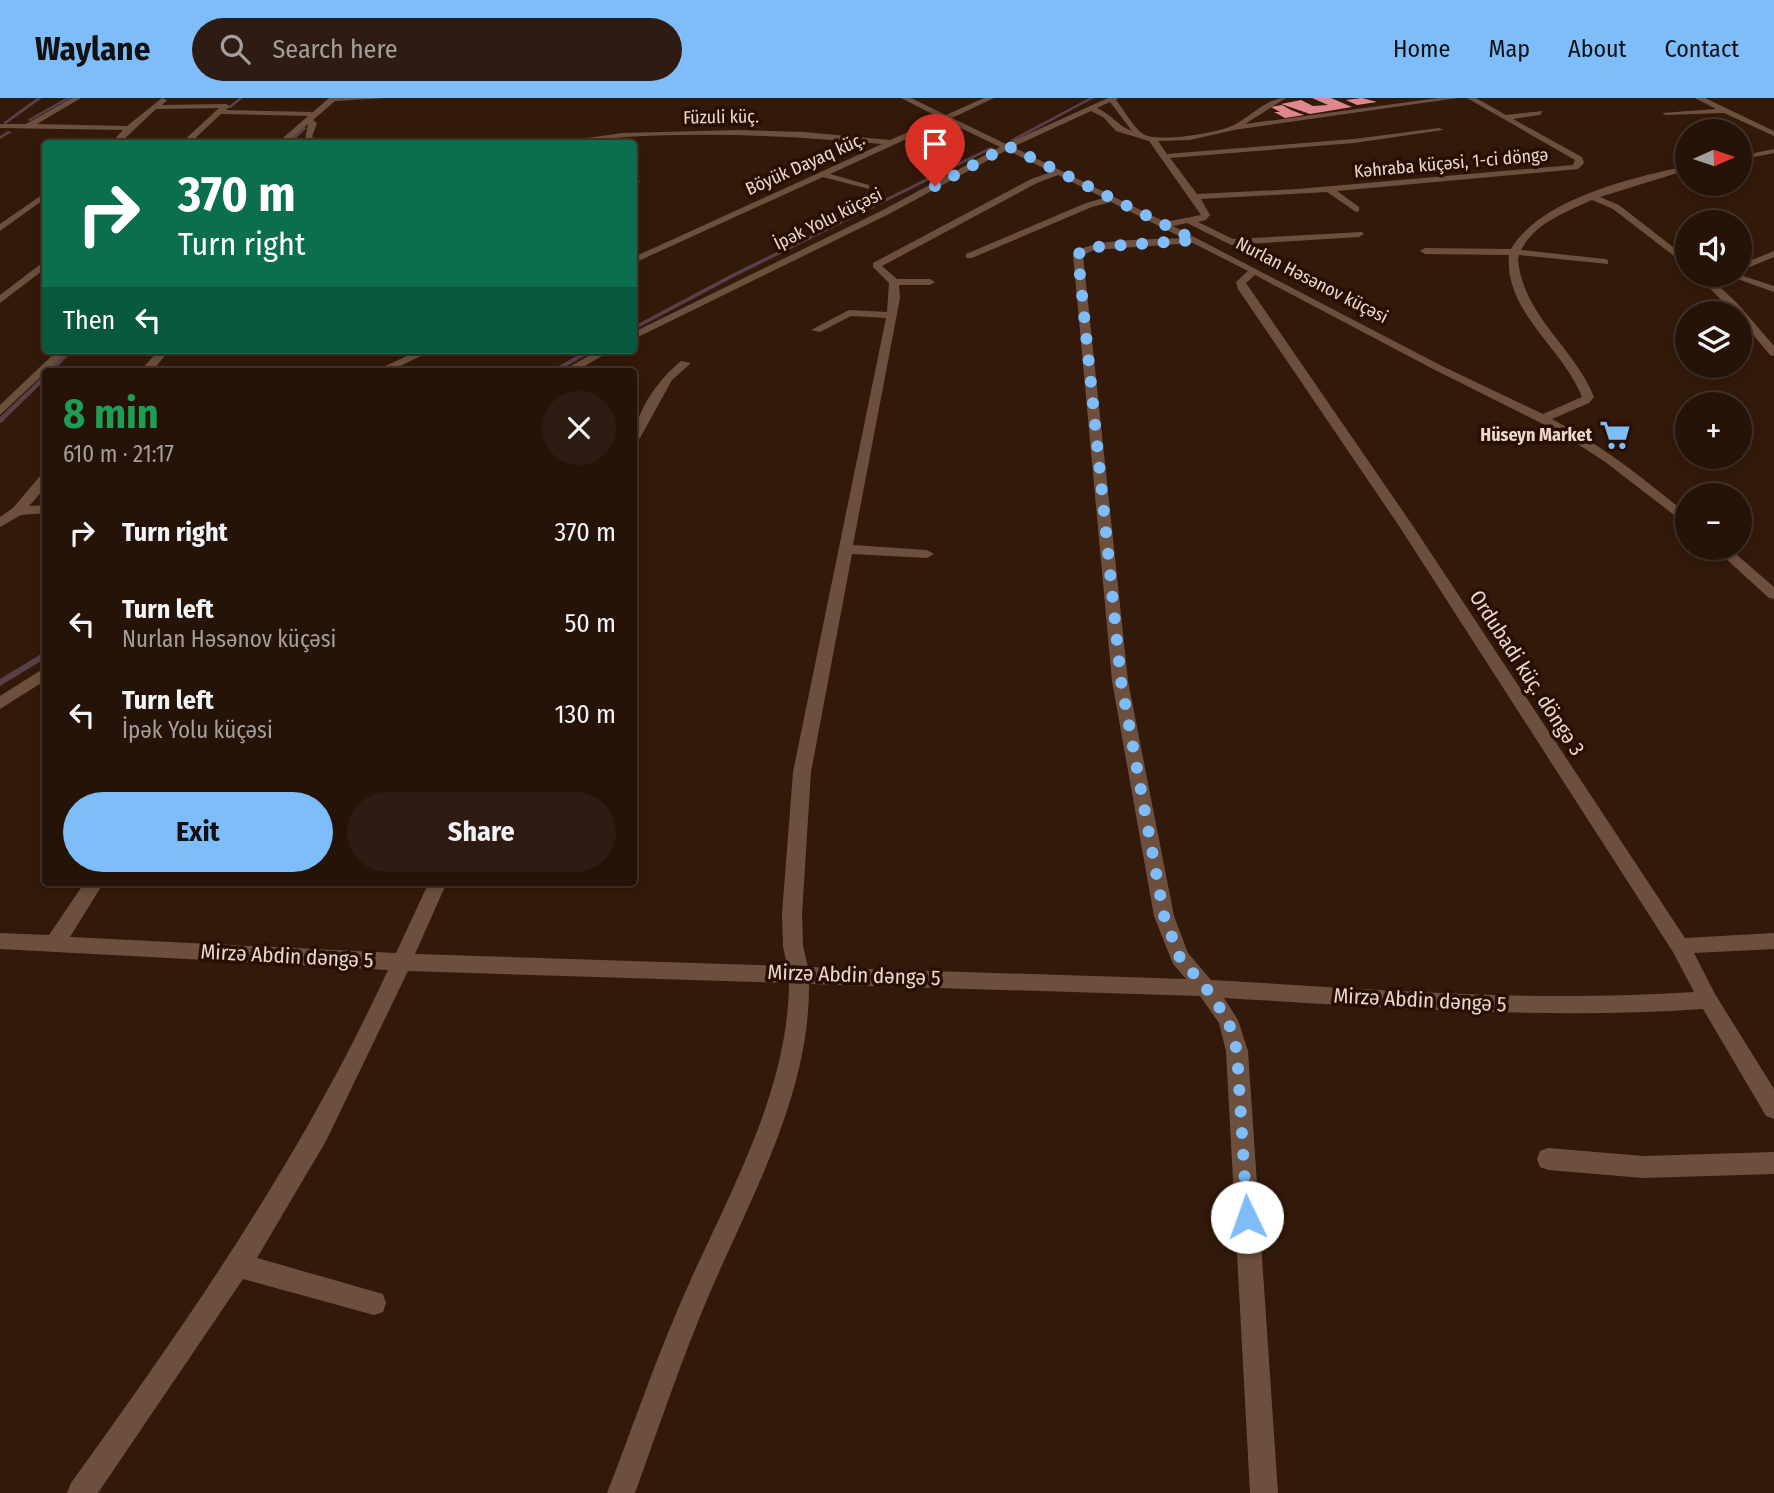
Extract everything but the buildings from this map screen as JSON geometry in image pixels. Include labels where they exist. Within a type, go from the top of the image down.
[{"type":"street","points":[[25,128],[77,98]]},
{"type":"street","points":[[118,140],[128,128],[166,98]]},
{"type":"street","points":[[188,140],[236,98]]},
{"type":"street","points":[[284,140],[333,98],[383,98]]},
{"type":"street","name":"Nurlan Həsənov küçəsi","points":[[905,98],[1166,224],[1253,272],[1333,310],[1465,383],[1542,419],[1609,459],[1675,511]]},
{"type":"street","name":"Böyük Dayaq küç.","points":[[637,259],[894,144],[990,98]]},
{"type":"street","points":[[1234,128],[1282,98]]},
{"type":"street","points":[[1092,109],[1106,115],[1119,129],[1152,139],[1190,138],[1234,128],[1454,98]]},
{"type":"street","name":"Kəhraba küçəsi, 1-ci döngə","points":[[1194,197],[1330,190],[1555,170],[1575,167],[1580,163],[1579,159],[1471,98]]},
{"type":"street","points":[[1699,98],[1774,134]]},
{"type":"street","points":[[1113,99],[1139,134]]},
{"type":"street","name":"İpək Yolu küçəsi","points":[[637,335],[886,212],[1008,146],[1113,99]]},
{"type":"street","points":[[155,107],[226,106]]},
{"type":"street","points":[[1666,113],[1724,111]]},
{"type":"street","points":[[219,112],[314,114]]},
{"type":"street","points":[[1507,117],[1540,113]]},
{"type":"street","points":[[306,120],[313,122],[308,138],[314,140]]},
{"type":"street","points":[[0,133],[5,127],[128,128]]},
{"type":"street","points":[[1166,156],[1354,141],[1439,130]]},
{"type":"street","name":"Füzuli küç.","points":[[581,140],[623,135],[738,132],[804,134],[894,144]]},
{"type":"street","points":[[1152,139],[1206,215],[1166,224]]},
{"type":"street","points":[[1752,156],[1774,151]]},
{"type":"street","points":[[930,282],[894,282],[877,268],[877,262],[914,246],[1034,181],[1058,172]]},
{"type":"street","points":[[1542,419],[1585,401],[1588,397],[1533,317],[1515,274],[1514,252],[1527,235],[1560,211],[1591,196],[1675,172]]},
{"type":"street","points":[[824,175],[866,187]]},
{"type":"street","points":[[1330,190],[1356,209]]},
{"type":"street","points":[[1591,196],[1616,207],[1675,254]]},
{"type":"street","points":[[0,228],[42,197]]},
{"type":"street","points":[[969,256],[1089,205],[1111,199]]},
{"type":"street","points":[[1188,220],[1231,242],[1359,234]]},
{"type":"street","points":[[1195,240],[1094,247],[1082,250],[1078,255],[1123,694],[1164,916],[1180,958],[1206,988],[1228,1020],[1237,1051],[1264,1493]]},
{"type":"street","points":[[1424,251],[1514,252],[1605,262]]},
{"type":"street","points":[[1752,263],[1774,254]]},
{"type":"street","points":[[0,300],[42,266]]},
{"type":"street","name":"Ordubadi küç. döngə 3","points":[[1253,272],[1243,278],[1241,282],[1244,289],[1406,526],[1680,946],[1708,1000],[1774,1109]]},
{"type":"street","points":[[621,1493],[687,1317],[782,1098],[799,1009],[799,973],[793,946],[792,914],[802,772],[895,298],[894,282]]},
{"type":"street","points":[[1752,282],[1774,289]]},
{"type":"street","points":[[1714,287],[1774,353]]},
{"type":"street","points":[[816,330],[849,313],[890,315]]},
{"type":"street","points":[[45,368],[60,354]]},
{"type":"street","points":[[149,368],[161,354]]},
{"type":"street","points":[[392,354],[399,362]]},
{"type":"street","points":[[387,368],[418,354]]},
{"type":"street","points":[[574,368],[600,354]]},
{"type":"street","points":[[637,433],[667,379],[685,363]]},
{"type":"street","points":[[0,411],[42,371]]},
{"type":"street","points":[[0,523],[18,511],[42,483]]},
{"type":"street","points":[[18,511],[42,509]]},
{"type":"street","points":[[845,548],[927,554]]},
{"type":"street","points":[[1735,560],[1774,595]]},
{"type":"street","points":[[0,704],[42,675]]},
{"type":"street","points":[[55,943],[92,886]]},
{"type":"street","points":[[81,1493],[192,1337],[289,1181],[346,1080],[436,886]]},
{"type":"street","name":"Mirzə Abdin dəngə 5","points":[[0,941],[402,962],[1206,988],[1499,1006],[1618,1006],[1708,1000]]},
{"type":"street","points":[[1680,946],[1774,941]]},
{"type":"street","points":[[1548,1159],[1643,1167],[1774,1163]]},
{"type":"street","points":[[236,1265],[373,1303]]},
{"type":"waterway","points":[[5,123],[40,98]]},
{"type":"waterway","points":[[29,120],[69,98]]},
{"type":"waterway","points":[[230,107],[241,98]]},
{"type":"waterway","points":[[1012,140],[1092,98]]},
{"type":"waterway","points":[[292,140],[305,128]]},
{"type":"waterway","points":[[0,138],[10,132]]},
{"type":"waterway","points":[[637,326],[732,276],[992,148]]},
{"type":"waterway","points":[[53,368],[67,354]]},
{"type":"waterway","points":[[559,368],[585,354]]},
{"type":"waterway","points":[[0,421],[42,379]]},
{"type":"waterway","points":[[0,683],[42,657]]},
{"type":"place","name":"Hüseyn Market","points":[[1615,435]]},
{"type":"route","points":[[935,186],[1008,146],[1195,240],[1171,244],[1094,247],[1082,250],[1078,255],[1121,681],[1164,916],[1180,958],[1206,988],[1228,1020],[1237,1051],[1247,1217]]}]
